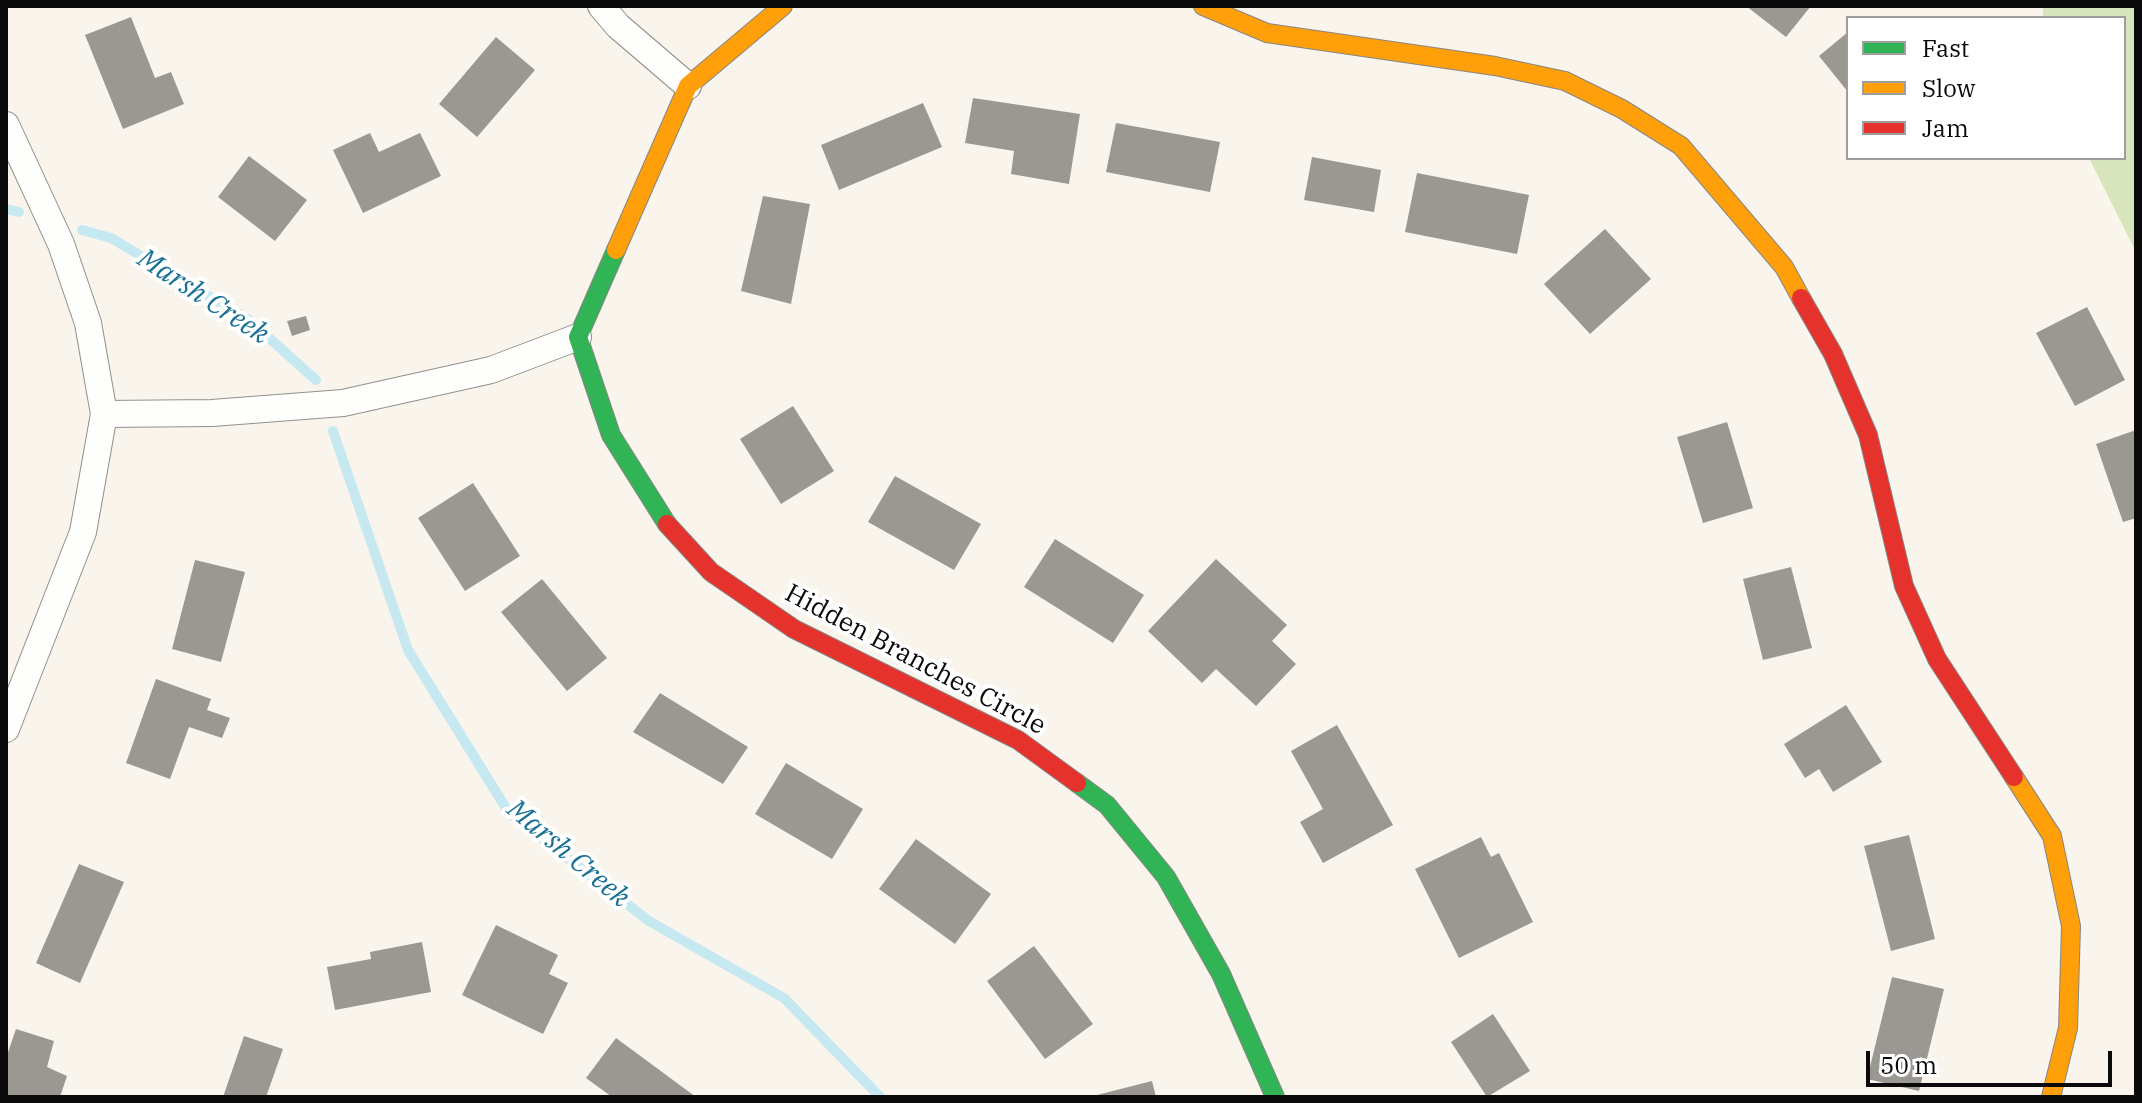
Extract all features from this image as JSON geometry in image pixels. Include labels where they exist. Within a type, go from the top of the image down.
[{"type":"street","points":[[601,6],[618,26],[688,86]]},
{"type":"street","points":[[104,414],[212,413],[343,403],[491,370],[578,337],[688,86],[783,6]]},
{"type":"street","points":[[1203,6],[1267,33],[1495,66],[1565,81],[1622,109],[1681,146],[1784,267],[1833,354],[1868,435],[1904,586],[1937,659],[2052,836],[2071,926],[2068,1028],[2051,1097]]},
{"type":"street","points":[[6,125],[61,244],[88,323],[104,414],[83,532],[6,729]]},
{"type":"street","name":"Hidden Branches Circle","points":[[578,337],[611,435],[667,525],[711,572],[794,629],[1018,740],[1107,805],[1166,877],[1221,974],[1275,1097]]},
{"type":"green space","points":[[2043,6],[2136,6],[2136,252],[2090,160],[2126,160],[2126,16],[2043,16]]},
{"type":"building","points":[[1746,6],[1811,6],[1786,37]]},
{"type":"building","points":[[131,17],[155,78],[171,72],[184,104],[123,129],[85,35]]},
{"type":"building","points":[[1846,34],[1846,90],[1819,56]]},
{"type":"building","points":[[496,37],[535,70],[477,137],[439,104]]},
{"type":"building","points":[[973,98],[1080,114],[1069,184],[1011,174],[1014,151],[965,143]]},
{"type":"building","points":[[923,103],[942,147],[839,190],[821,145]]},
{"type":"building","points":[[1116,123],[1220,142],[1210,192],[1106,172]]},
{"type":"building","points":[[370,133],[379,152],[420,133],[441,176],[363,213],[333,150]]},
{"type":"building","points":[[249,156],[307,200],[275,241],[218,197]]},
{"type":"building","points":[[1312,157],[1381,170],[1374,212],[1304,200]]},
{"type":"building","points":[[1417,173],[1529,195],[1517,254],[1405,232]]},
{"type":"building","points":[[763,196],[810,204],[791,304],[741,291]]},
{"type":"building","points":[[1605,229],[1651,279],[1590,334],[1544,284]]},
{"type":"building","points":[[2087,307],[2125,380],[2075,406],[2036,333]]},
{"type":"building","points":[[306,316],[310,330],[292,336],[287,321]]},
{"type":"building","points":[[793,406],[834,471],[781,504],[740,439]]},
{"type":"building","points":[[1727,422],[1753,508],[1703,523],[1677,437]]},
{"type":"building","points":[[2136,430],[2136,518],[2123,522],[2096,444]]},
{"type":"building","points":[[895,476],[981,524],[954,570],[868,522]]},
{"type":"building","points":[[473,483],[520,556],[465,591],[418,518]]},
{"type":"building","points":[[1055,539],[1144,595],[1113,643],[1024,587]]},
{"type":"building","points":[[1216,559],[1287,625],[1272,641],[1296,664],[1256,706],[1216,669],[1202,683],[1148,631]]},
{"type":"building","points":[[195,560],[245,572],[221,662],[172,649]]},
{"type":"building","points":[[1791,567],[1812,648],[1763,660],[1743,579]]},
{"type":"building","points":[[542,579],[607,658],[567,691],[501,612]]},
{"type":"building","points":[[156,679],[211,699],[207,710],[230,718],[222,738],[189,727],[170,779],[126,763]]},
{"type":"building","points":[[660,693],[748,747],[723,784],[633,732]]},
{"type":"building","points":[[1846,705],[1882,762],[1833,792],[1819,769],[1805,778],[1784,744]]},
{"type":"building","points":[[1337,725],[1393,825],[1323,863],[1300,822],[1323,809],[1291,751]]},
{"type":"building","points":[[786,763],[863,809],[832,859],[755,814]]},
{"type":"building","points":[[1909,835],[1935,939],[1891,951],[1864,846]]},
{"type":"building","points":[[1481,837],[1491,857],[1499,853],[1533,922],[1459,958],[1415,869]]},
{"type":"building","points":[[916,839],[991,894],[955,944],[879,889]]},
{"type":"building","points":[[79,864],[124,882],[80,983],[36,963]]},
{"type":"building","points":[[496,925],[558,955],[549,974],[568,983],[543,1034],[462,995]]},
{"type":"building","points":[[422,942],[431,992],[335,1010],[327,967],[371,959],[370,952]]},
{"type":"building","points":[[1034,946],[1093,1024],[1045,1059],[987,981]]},
{"type":"building","points":[[1892,977],[1944,989],[1919,1091],[1867,1079]]},
{"type":"building","points":[[1493,1014],[1530,1071],[1487,1097],[1451,1042]]},
{"type":"building","points":[[16,1029],[54,1041],[47,1067],[67,1076],[60,1097],[6,1097],[6,1058]]},
{"type":"building","points":[[244,1036],[283,1049],[266,1097],[223,1097]]},
{"type":"building","points":[[616,1038],[696,1097],[612,1097],[586,1078]]},
{"type":"building","points":[[1152,1081],[1156,1097],[1093,1097],[1093,1096]]},
{"type":"waterway","name":"Marsh Creek","points":[[6,209],[19,212]]},
{"type":"waterway","name":"Marsh Creek","points":[[82,230],[111,238],[249,320],[316,380]]},
{"type":"waterway","name":"Marsh Creek","points":[[333,431],[408,650],[509,813],[649,921],[784,998],[880,1097]]},
{"type":"traffic: fast","points":[[616,250],[578,337],[611,435],[667,524]]},
{"type":"traffic: fast","points":[[1077,783],[1107,805],[1166,877],[1221,974],[1275,1097]]},
{"type":"traffic: slow","points":[[616,250],[688,86],[783,6]]},
{"type":"traffic: slow","points":[[1203,6],[1267,33],[1495,66],[1565,81],[1622,109],[1681,146],[1784,267],[1801,298]]},
{"type":"traffic: slow","points":[[2014,777],[2052,836],[2071,926],[2068,1028],[2051,1097]]},
{"type":"traffic: jam","points":[[1801,298],[1833,354],[1868,435],[1904,586],[1937,659],[2014,777]]},
{"type":"traffic: jam","points":[[667,524],[711,572],[794,629],[1018,740],[1077,783]]}]
